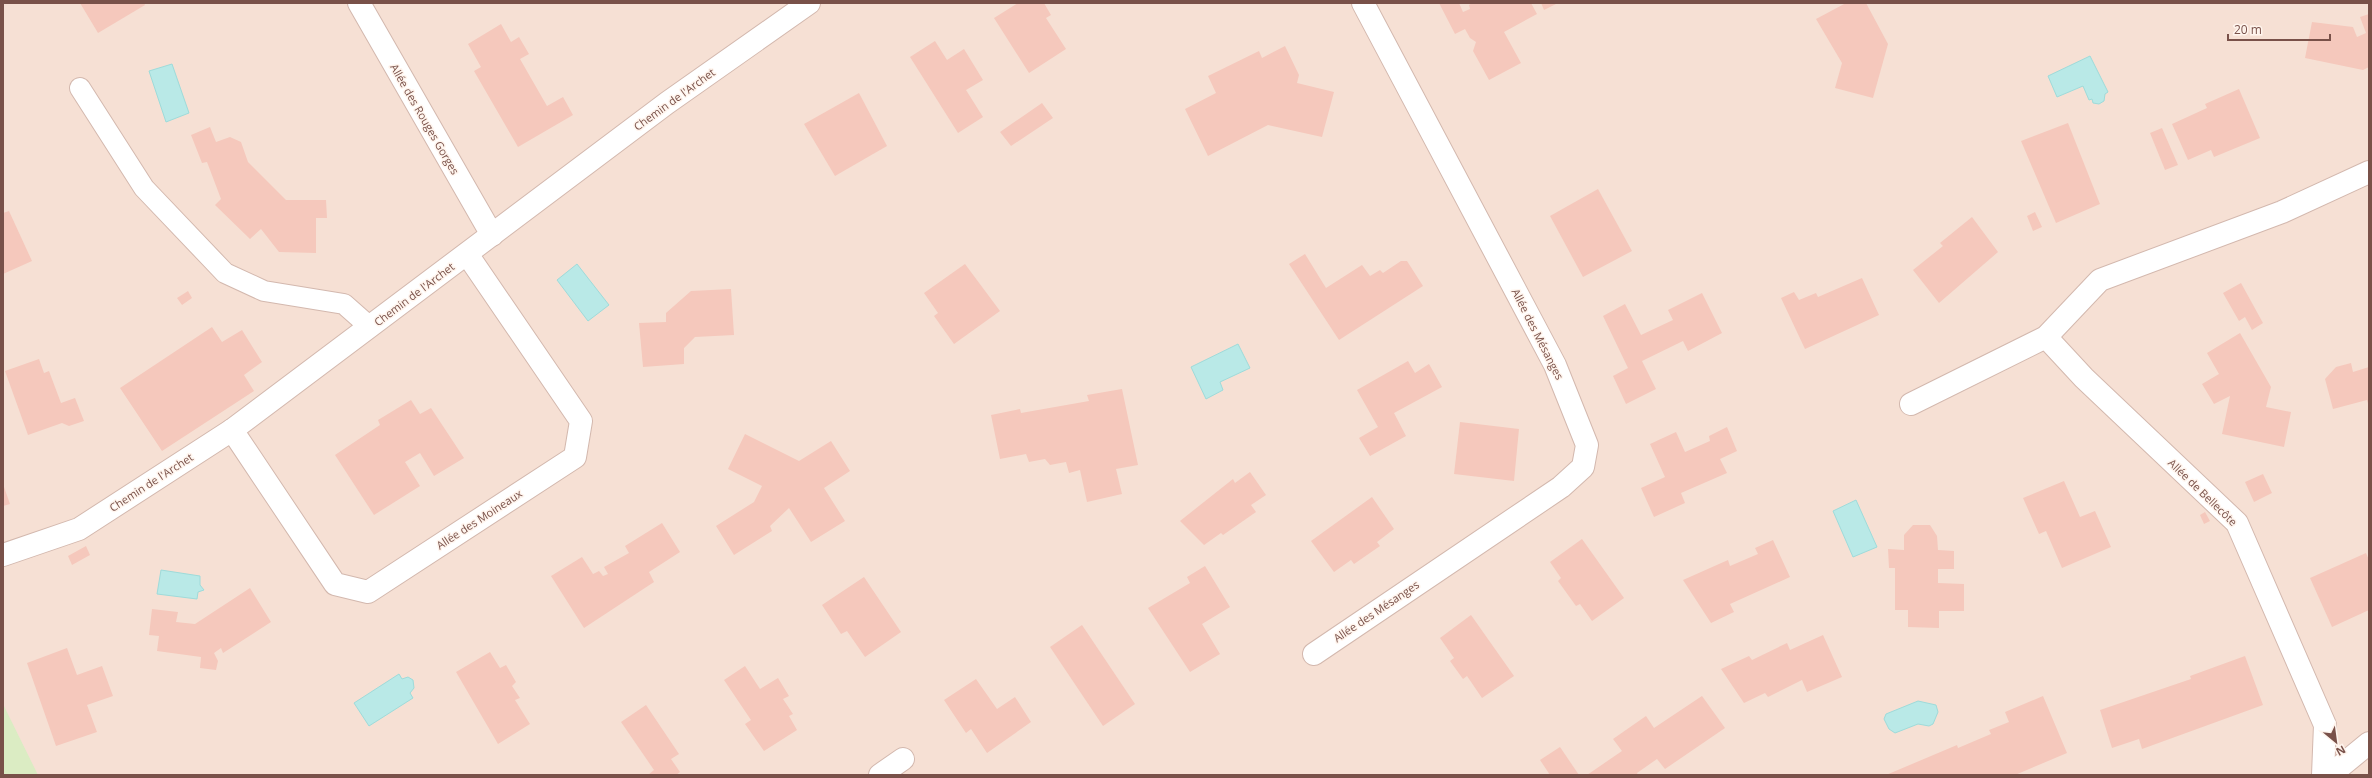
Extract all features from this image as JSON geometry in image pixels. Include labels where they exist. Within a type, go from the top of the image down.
[{"type":"street","name":"Allée des Rouges Gorges","points":[[358,3],[492,235]]},
{"type":"street","name":"Chemin de l'Archet","points":[[3,554],[79,529],[232,430],[668,102],[809,3]]},
{"type":"street","name":"Allée des Mésanges","points":[[1314,654],[1561,487],[1583,467],[1587,446],[1555,365],[1363,3]]},
{"type":"street","points":[[1911,404],[2046,337],[2100,280],[2282,212],[2369,172]]},
{"type":"street","name":"Allée des Moineaux","points":[[232,430],[335,584],[368,592],[575,457],[581,421],[467,254]]},
{"type":"street","name":"Allée de Bellecôte","points":[[2046,337],[2084,378],[2237,523],[2325,725],[2323,775]]},
{"type":"street","points":[[2330,775],[2369,743]]},
{"type":"street","points":[[880,775],[903,759]]},
{"type":"lane","points":[[80,88],[144,188],[225,273],[264,291],[344,304],[370,327]]},
{"type":"shaded area","points":[[3,3],[2369,3],[2369,775],[3,775]]},
{"type":"green space","points":[[3,704],[38,775],[3,775]]},
{"type":"water","points":[[2090,56],[2108,92],[2105,94],[2104,101],[2099,104],[2093,103],[2092,99],[2089,100],[2083,86],[2057,97],[2048,76]]},
{"type":"water","points":[[172,64],[189,113],[166,122],[149,71]]},
{"type":"water","points":[[577,264],[609,305],[588,321],[557,280]]},
{"type":"water","points":[[1238,344],[1250,368],[1220,382],[1223,390],[1206,399],[1191,367]]},
{"type":"water","points":[[1856,500],[1877,547],[1853,557],[1833,511]]},
{"type":"water","points":[[161,570],[200,576],[200,585],[204,590],[198,592],[197,599],[157,594]]},
{"type":"water","points":[[399,674],[402,679],[408,677],[413,680],[414,688],[410,693],[413,698],[369,726],[354,703]]},
{"type":"water","points":[[1918,701],[1936,705],[1938,712],[1933,724],[1929,726],[1918,724],[1895,733],[1889,729],[1884,719],[1886,714]]},
{"type":"building","points":[[80,3],[144,3],[145,5],[98,33]]},
{"type":"building","points":[[1018,3],[1044,3],[1051,15],[1046,18],[1066,49],[1029,73],[994,18]]},
{"type":"building","points":[[1439,3],[1459,3],[1463,12],[1470,9],[1469,5],[1472,3],[1531,3],[1537,14],[1504,32],[1521,63],[1489,80],[1473,51],[1476,42],[1470,38],[1465,29],[1455,34]]},
{"type":"building","points":[[1541,3],[1558,3],[1544,10]]},
{"type":"building","points":[[1846,3],[1866,3],[1888,44],[1873,98],[1835,88],[1842,63],[1816,19]]},
{"type":"building","points":[[2369,14],[2369,67],[2363,70],[2305,58],[2312,22],[2353,27],[2357,37],[2366,33],[2360,17]]},
{"type":"building","points":[[501,24],[511,42],[519,37],[529,54],[520,59],[547,106],[563,97],[573,115],[518,147],[474,71],[481,67],[468,44]]},
{"type":"building","points":[[935,41],[947,60],[964,49],[983,80],[966,90],[983,117],[958,133],[910,57]]},
{"type":"building","points":[[1285,46],[1299,75],[1297,83],[1334,92],[1322,137],[1268,125],[1208,156],[1185,109],[1216,93],[1208,76],[1259,51],[1262,58]]},
{"type":"building","points":[[2239,89],[2260,138],[2214,157],[2211,150],[2188,160],[2172,124],[2207,108],[2205,104]]},
{"type":"building","points":[[859,93],[887,146],[835,176],[804,124]]},
{"type":"building","points":[[1042,103],[1053,118],[1011,146],[1000,132]]},
{"type":"building","points":[[2068,123],[2100,204],[2056,223],[2021,141]]},
{"type":"building","points":[[210,127],[216,142],[230,137],[241,142],[248,162],[286,200],[326,200],[327,218],[316,218],[316,253],[279,252],[261,229],[250,239],[215,205],[221,199],[207,162],[202,163],[191,135]]},
{"type":"building","points":[[2162,128],[2178,165],[2165,170],[2150,133]]},
{"type":"building","points":[[1598,189],[1632,251],[1583,277],[1550,216]]},
{"type":"building","points":[[9,211],[32,261],[3,274],[3,213]]},
{"type":"building","points":[[2035,212],[2042,227],[2033,231],[2027,216]]},
{"type":"building","points":[[1972,217],[1998,252],[1939,303],[1913,270],[1943,246],[1940,243]]},
{"type":"building","points":[[1305,254],[1326,288],[1362,265],[1370,276],[1380,270],[1383,273],[1401,261],[1407,261],[1423,286],[1339,340],[1289,264]]},
{"type":"building","points":[[965,264],[1000,311],[954,344],[934,316],[938,313],[924,293]]},
{"type":"building","points":[[1862,278],[1879,315],[1805,349],[1781,298],[1794,292],[1799,300],[1816,293],[1818,297]]},
{"type":"building","points":[[2241,283],[2263,323],[2252,330],[2245,317],[2239,321],[2223,293]]},
{"type":"building","points":[[731,289],[734,335],[695,337],[684,348],[684,364],[643,367],[639,323],[666,322],[666,313],[691,291]]},
{"type":"building","points":[[188,291],[192,298],[182,305],[177,298]]},
{"type":"building","points":[[1702,293],[1722,333],[1688,351],[1683,341],[1642,361],[1656,389],[1626,404],[1613,376],[1628,368],[1603,316],[1625,304],[1641,335],[1673,320],[1668,310]]},
{"type":"building","points":[[212,327],[222,342],[242,330],[262,362],[244,375],[254,391],[162,451],[120,388]]},
{"type":"building","points":[[2240,333],[2271,387],[2266,407],[2291,412],[2284,447],[2222,434],[2230,396],[2214,404],[2202,384],[2219,374],[2207,353]]},
{"type":"building","points":[[39,359],[44,373],[49,371],[61,403],[75,398],[84,421],[69,426],[62,423],[28,435],[5,371]]},
{"type":"building","points":[[1408,361],[1415,373],[1429,364],[1442,387],[1394,413],[1406,436],[1370,456],[1359,438],[1378,427],[1357,390]]},
{"type":"building","points":[[2351,363],[2353,372],[2369,367],[2369,407],[2367,400],[2333,409],[2325,379],[2336,367]]},
{"type":"building","points":[[1122,389],[1138,465],[1116,469],[1122,494],[1087,502],[1080,470],[1069,473],[1066,462],[1050,465],[1045,459],[1029,462],[1026,454],[1000,459],[991,415],[1020,409],[1021,413],[1089,401],[1087,395]]},
{"type":"building","points":[[411,400],[420,414],[431,408],[464,458],[434,476],[420,453],[405,462],[420,486],[374,515],[335,455],[380,425],[378,420]]},
{"type":"building","points":[[1460,422],[1519,429],[1514,481],[1454,474]]},
{"type":"building","points":[[1727,427],[1737,451],[1720,459],[1727,473],[1681,493],[1685,503],[1654,517],[1641,488],[1665,477],[1650,444],[1676,432],[1685,452],[1710,441],[1709,436]]},
{"type":"building","points":[[745,434],[799,461],[831,441],[850,471],[824,488],[845,521],[811,542],[789,508],[770,526],[772,531],[734,555],[716,526],[754,502],[762,486],[728,469]]},
{"type":"building","points":[[1250,472],[1266,495],[1251,505],[1256,512],[1223,535],[1221,533],[1204,545],[1180,521],[1233,479],[1235,483]]},
{"type":"building","points":[[2263,474],[2272,493],[2254,502],[2245,482]]},
{"type":"building","points":[[2064,481],[2080,517],[2095,511],[2111,547],[2062,568],[2046,531],[2039,534],[2023,498]]},
{"type":"building","points":[[3,484],[10,504],[3,506]]},
{"type":"building","points":[[1372,497],[1394,529],[1377,542],[1380,546],[1354,564],[1351,560],[1334,572],[1311,541]]},
{"type":"building","points":[[2205,512],[2210,521],[2204,524],[2200,515]]},
{"type":"building","points":[[662,523],[680,552],[649,572],[654,582],[584,628],[551,576],[582,557],[593,574],[599,571],[603,576],[608,574],[604,567],[629,553],[625,546]]},
{"type":"building","points":[[1913,525],[1930,525],[1937,536],[1938,550],[1954,551],[1954,569],[1938,569],[1938,583],[1964,584],[1964,611],[1939,611],[1939,628],[1908,627],[1908,610],[1895,610],[1895,568],[1889,568],[1888,549],[1904,550],[1904,535]]},
{"type":"building","points":[[1582,539],[1624,598],[1592,621],[1580,604],[1576,606],[1558,581],[1561,578],[1550,562]]},
{"type":"building","points":[[1773,540],[1790,577],[1730,604],[1734,612],[1711,623],[1683,580],[1728,560],[1730,566],[1758,554],[1755,548]]},
{"type":"building","points":[[86,546],[90,555],[72,565],[68,556]]},
{"type":"building","points":[[2366,553],[2369,560],[2369,610],[2332,627],[2310,578]]},
{"type":"building","points":[[1205,566],[1230,607],[1202,624],[1220,654],[1190,672],[1148,608],[1190,583],[1187,577]]},
{"type":"building","points":[[864,577],[901,632],[865,657],[847,631],[841,634],[822,605]]},
{"type":"building","points":[[250,588],[271,622],[223,653],[221,648],[214,653],[218,661],[216,670],[200,668],[201,657],[157,651],[159,636],[149,635],[152,609],[178,612],[176,622],[195,624]]},
{"type":"building","points":[[1471,615],[1514,676],[1482,698],[1467,676],[1463,679],[1450,661],[1454,658],[1440,638]]},
{"type":"building","points":[[1082,625],[1135,704],[1103,726],[1050,647]]},
{"type":"building","points":[[1823,635],[1842,677],[1807,692],[1802,680],[1768,697],[1765,693],[1744,703],[1721,669],[1749,656],[1752,660],[1787,643],[1790,650]]},
{"type":"building","points":[[67,648],[77,675],[102,666],[113,696],[87,705],[97,732],[56,746],[27,663]]},
{"type":"building","points":[[490,652],[500,668],[506,665],[516,682],[512,686],[520,698],[515,700],[530,724],[498,744],[456,672]]},
{"type":"building","points":[[2245,656],[2263,705],[2142,749],[2139,739],[2112,748],[2100,710],[2191,679],[2190,676]]},
{"type":"building","points":[[745,666],[760,689],[778,678],[789,696],[783,699],[793,714],[789,716],[797,730],[764,751],[745,724],[751,720],[724,680]]},
{"type":"building","points":[[976,679],[997,709],[1015,697],[1031,722],[987,753],[971,729],[966,733],[944,700]]},
{"type":"building","points":[[1702,696],[1725,728],[1665,769],[1657,759],[1637,773],[1638,775],[1587,775],[1622,751],[1613,739],[1646,716],[1654,728]]},
{"type":"building","points":[[2043,696],[2067,753],[2015,775],[1886,775],[1957,745],[1958,748],[1991,734],[1989,730],[2009,722],[2005,712]]},
{"type":"building","points":[[646,705],[679,754],[671,759],[680,772],[676,775],[648,775],[654,770],[621,722]]},
{"type":"building","points":[[1560,747],[1579,775],[1550,775],[1540,760]]}]
